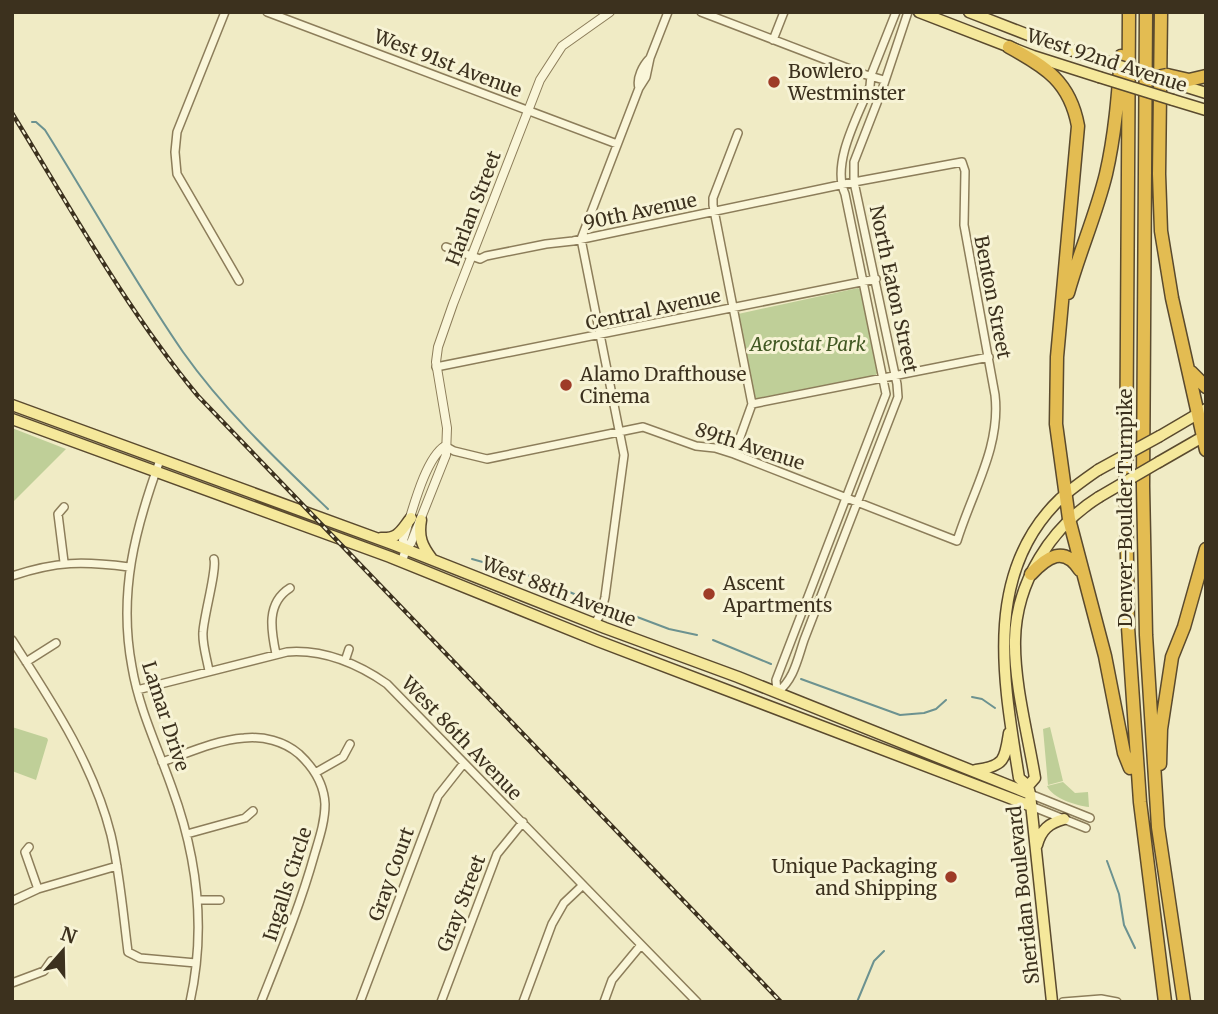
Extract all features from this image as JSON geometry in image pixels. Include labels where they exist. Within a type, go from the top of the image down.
[{"type":"highway","name":"Denver–Boulder Turnpike","points":[[1122,12],[1121,558],[1130,768],[1157,1002]]},
{"type":"highway","points":[[1129,12],[1126,481],[1128,627],[1140,802],[1165,1002]]},
{"type":"highway","points":[[1140,12],[1137,479],[1139,610],[1150,794],[1176,1002]]},
{"type":"highway","name":"Denver–Boulder Turnpike","points":[[1146,12],[1143,540],[1147,670],[1155,796],[1184,1002]]},
{"type":"highway","points":[[1161,12],[1161,224],[1168,276],[1188,366],[1202,411],[1205,441]]},
{"type":"highway","points":[[1058,351],[1070,288],[1095,213],[1108,163],[1117,105],[1122,38]]},
{"type":"highway","points":[[1009,47],[1056,77],[1071,100],[1078,126],[1058,351],[1056,424],[1069,519],[1107,664],[1124,753],[1130,768]]},
{"type":"highway","points":[[1166,78],[1189,80],[1206,76]]},
{"type":"highway","points":[[1188,366],[1196,379],[1206,387]]},
{"type":"highway","points":[[1155,796],[1160,776],[1161,729],[1172,657],[1184,627],[1206,549]]},
{"type":"highway","points":[[1031,574],[1046,559],[1058,555],[1073,560],[1084,576]]},
{"type":"main road","name":"West 92nd Avenue","points":[[919,12],[1009,47],[1206,110]]},
{"type":"main road","name":"West 92nd Avenue","points":[[969,12],[1098,59],[1166,78],[1206,93]]},
{"type":"main road","name":"West 88th Avenue","points":[[12,405],[376,537],[594,624],[1029,790]]},
{"type":"main road","name":"Sheridan Boulevard","points":[[1052,1002],[1029,790],[1020,778],[1011,724],[1004,642],[1008,591],[1027,541],[1047,513],[1065,495],[1098,470],[1202,411]]},
{"type":"main road","name":"West 88th Avenue","points":[[12,419],[402,561],[589,637],[1031,806]]},
{"type":"main road","name":"Sheridan Boulevard","points":[[1029,790],[1034,779],[1015,643],[1020,607],[1031,574],[1046,548],[1069,519],[1099,497],[1159,462],[1205,441]]},
{"type":"main road","points":[[376,537],[390,538],[400,534],[419,516]]},
{"type":"main road","points":[[419,516],[422,545],[434,561]]},
{"type":"main road","points":[[974,770],[995,767],[1002,761],[1011,724]]},
{"type":"main road","points":[[1035,851],[1043,830],[1054,821],[1064,819]]},
{"type":"street","points":[[225,12],[177,132],[175,152],[177,174],[239,281]]},
{"type":"street","name":"West 91st Avenue","points":[[267,12],[617,145]]},
{"type":"street","name":"Harlan Street","points":[[419,516],[446,455],[444,446],[447,428],[436,367],[438,347],[471,256],[540,80],[562,46],[610,12]]},
{"type":"street","points":[[594,624],[605,597],[624,454],[581,239],[639,88],[641,73],[650,58],[667,12]]},
{"type":"street","points":[[701,12],[884,80]]},
{"type":"street","points":[[774,40],[784,12]]},
{"type":"street","name":"North Eaton Street","points":[[776,693],[776,680],[885,397],[842,186],[841,160],[896,12]]},
{"type":"street","name":"North Eaton Street","points":[[776,693],[792,676],[897,401],[898,390],[854,182],[853,165],[882,92],[908,12]]},
{"type":"street","points":[[734,454],[752,404],[713,212],[713,198],[738,133]]},
{"type":"street","name":"Benton Street","points":[[854,182],[962,162],[965,171],[964,225],[997,407],[994,438],[957,541]]},
{"type":"street","name":"90th Avenue","points":[[446,247],[480,259],[532,246],[581,239],[854,182]]},
{"type":"street","name":"Central Avenue","points":[[436,367],[876,279]]},
{"type":"street","points":[[752,404],[989,357]]},
{"type":"street","name":"89th Avenue","points":[[444,446],[487,459],[646,428],[696,446],[734,454],[957,541]]},
{"type":"street","name":"Harlan Street","points":[[402,561],[411,544],[431,464],[437,451],[444,446]]},
{"type":"street","name":"Lamar Drive","points":[[160,460],[133,542],[129,567],[127,631],[137,690],[187,834],[198,900],[196,963],[190,1002]]},
{"type":"street","points":[[419,516],[433,476],[431,464]]},
{"type":"street","points":[[64,507],[58,514],[64,562]]},
{"type":"street","points":[[209,671],[202,635],[216,566],[214,559]]},
{"type":"street","points":[[12,576],[64,562],[129,567]]},
{"type":"street","points":[[276,654],[271,631],[272,616],[281,594],[290,588]]},
{"type":"street","points":[[12,640],[72,736],[90,774],[110,833],[128,952],[140,958],[196,963]]},
{"type":"street","points":[[26,662],[56,643]]},
{"type":"street","points":[[345,661],[349,649]]},
{"type":"street","name":"West 86th Avenue","points":[[137,690],[276,654],[313,652],[366,669],[387,684],[697,1002]]},
{"type":"street","name":"Ingalls Circle","points":[[162,762],[229,741],[257,737],[290,747],[315,773],[325,802],[323,825],[301,902],[261,1002]]},
{"type":"street","points":[[315,773],[343,757],[350,744]]},
{"type":"street","name":"Gray Court","points":[[360,1002],[429,816],[438,796],[464,763]]},
{"type":"street","name":"West 88th Avenue","points":[[1029,790],[1090,818]]},
{"type":"street","name":"West 88th Avenue","points":[[1031,806],[1086,828]]},
{"type":"street","points":[[187,834],[245,818],[253,811]]},
{"type":"street","name":"Gray Street","points":[[441,1002],[496,854],[523,822]]},
{"type":"street","points":[[29,847],[25,852],[38,889]]},
{"type":"street","points":[[12,901],[38,889],[117,866]]},
{"type":"street","points":[[523,1002],[552,924],[564,903],[583,885]]},
{"type":"street","points":[[198,900],[220,900]]},
{"type":"street","points":[[604,1002],[612,980],[641,945]]},
{"type":"street","points":[[12,983],[44,971],[51,961]]},
{"type":"street","points":[[1063,1002],[1101,999],[1117,1002]]},
{"type":"green space","name":"Aerostat Park","points":[[858,288],[862,291],[878,371],[876,375],[755,399],[738,314]]},
{"type":"green space","points":[[12,428],[66,449],[12,503]]},
{"type":"green space","points":[[12,727],[48,740],[36,780],[12,771]]},
{"type":"green space","points":[[1050,727],[1063,781],[1048,785],[1043,729]]},
{"type":"green space","points":[[1063,782],[1075,793],[1088,792],[1089,807],[1059,798],[1047,786]]},
{"type":"waterway","points":[[32,122],[45,130],[147,298],[199,373],[252,434],[328,509]]},
{"type":"waterway","points":[[472,559],[525,574],[594,602]]},
{"type":"waterway","points":[[616,609],[669,629],[697,635]]},
{"type":"waterway","points":[[713,640],[771,664]]},
{"type":"waterway","points":[[801,679],[900,715],[924,713],[936,709],[946,700]]},
{"type":"waterway","points":[[972,697],[982,699],[995,708]]},
{"type":"waterway","points":[[1107,861],[1119,894],[1124,925],[1135,948]]},
{"type":"waterway","points":[[857,1002],[874,961],[884,951]]},
{"type":"railway","points":[[12,113],[123,294],[198,396],[781,1002]]},
{"type":"place","name":"Bowlero Westminster","points":[[774,82]]},
{"type":"place","name":"Alamo Drafthouse Cinema","points":[[566,385]]},
{"type":"place","name":"Ascent Apartments","points":[[709,594]]},
{"type":"place","name":"Unique Packaging and Shipping","points":[[951,877]]}]
